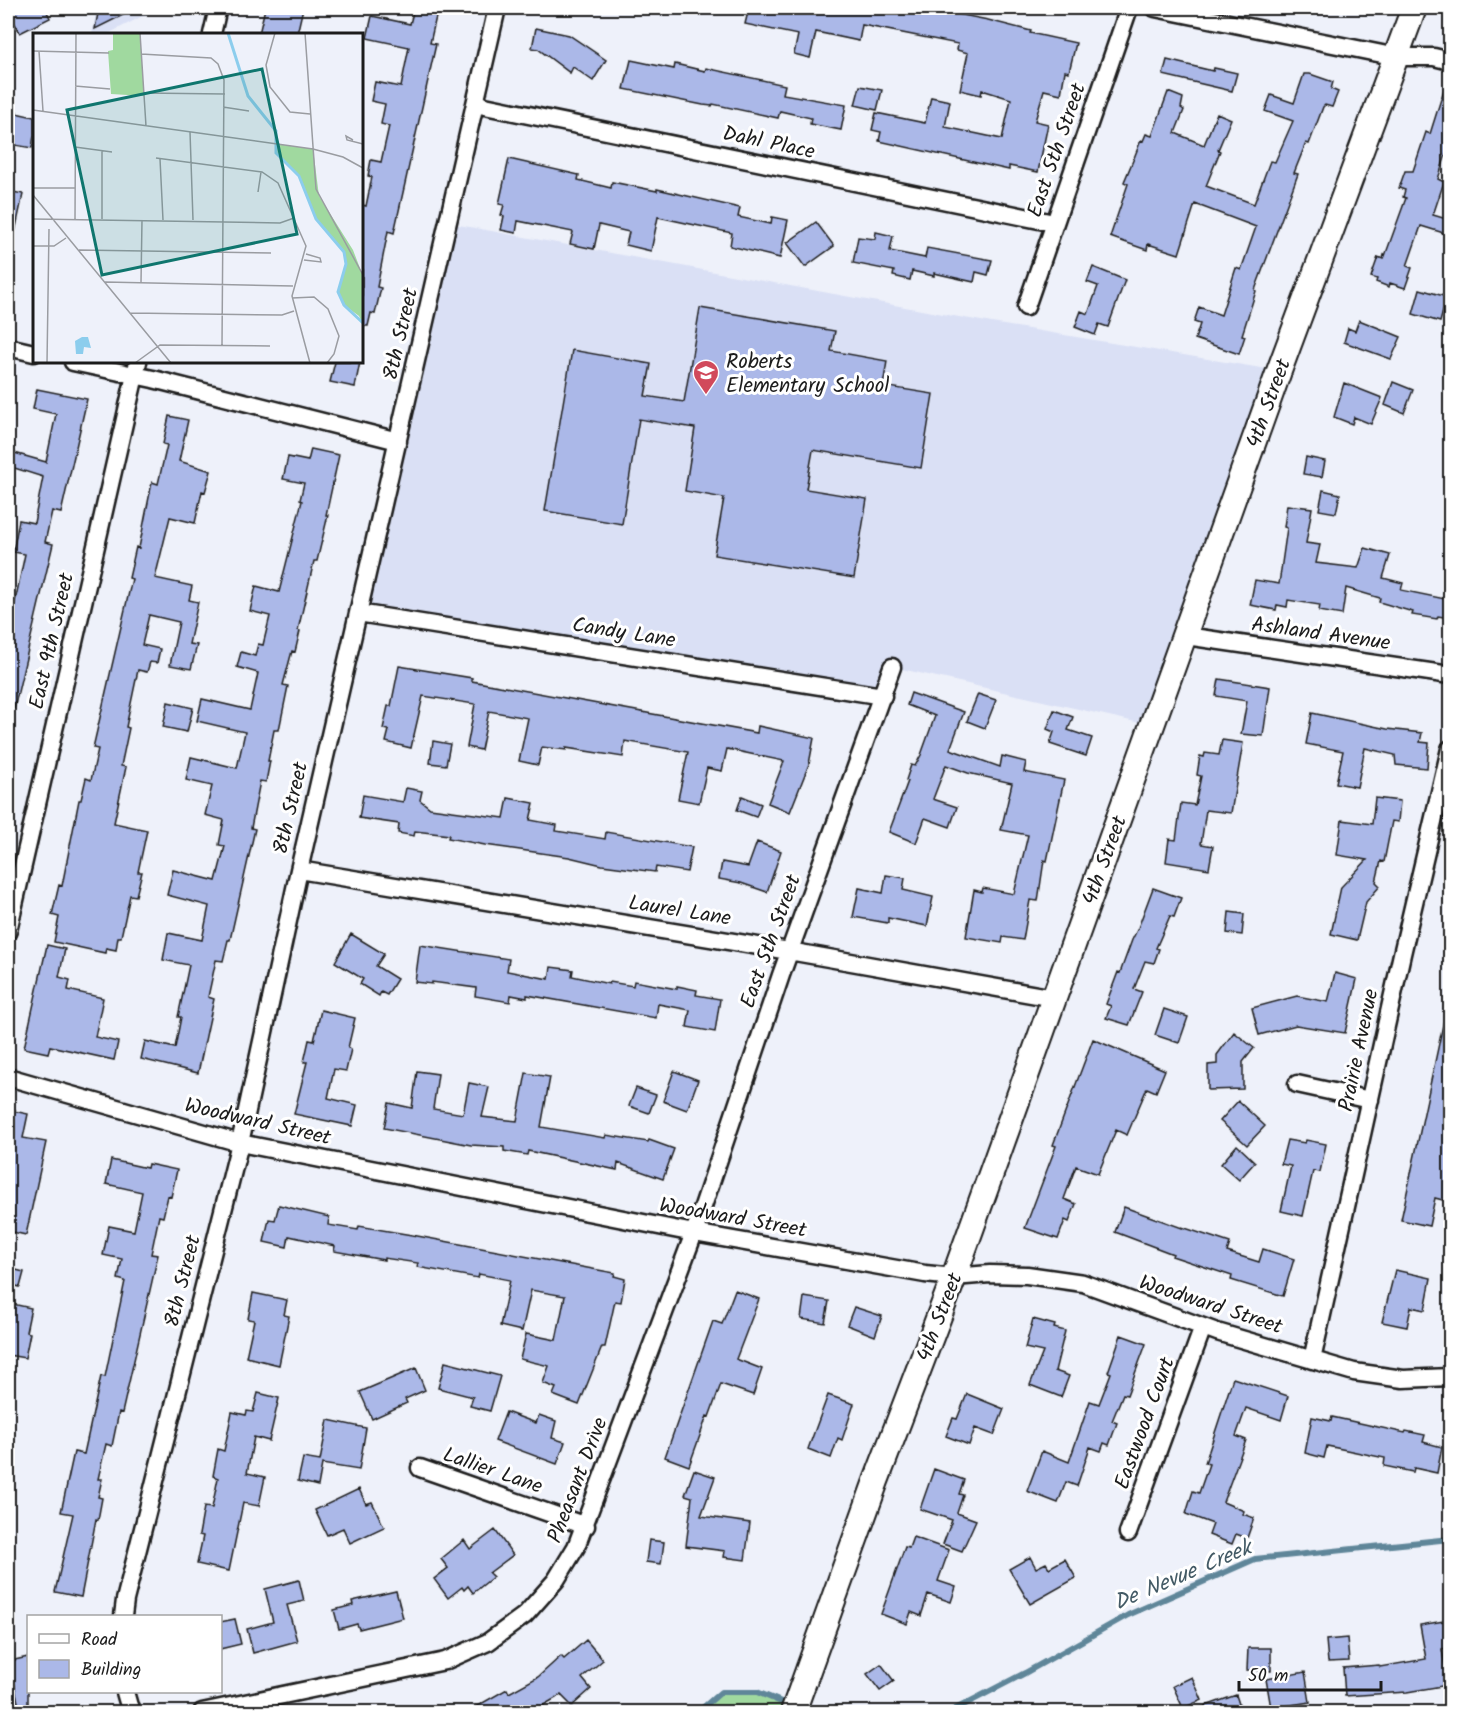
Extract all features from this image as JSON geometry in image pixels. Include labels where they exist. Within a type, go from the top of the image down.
[{"type":"street","points":[[212,33],[218,8]]},
{"type":"street","name":"8th Street","points":[[123,1615],[125,1600],[240,1143],[299,870],[497,8]]},
{"type":"street","name":"East 5th Street","points":[[1026,307],[1129,8]]},
{"type":"street","points":[[1155,8],[1397,57],[1434,57],[1450,61]]},
{"type":"street","name":"4th Street","points":[[796,1702],[876,1480],[954,1278],[1280,371],[1414,8]]},
{"type":"street","name":"Dahl Place","points":[[475,104],[1054,223]]},
{"type":"street","points":[[8,347],[33,353]]},
{"type":"street","points":[[84,363],[136,368],[398,441]]},
{"type":"street","name":"East 9th Street","points":[[8,931],[136,368]]},
{"type":"street","name":"Candy Lane","points":[[358,612],[883,696]]},
{"type":"street","name":"Ashland Avenue","points":[[1186,636],[1450,675]]},
{"type":"street","name":"East 5th Street","points":[[694,1233],[789,951],[892,667]]},
{"type":"street","name":"Prairie Avenue","points":[[1312,1360],[1450,749]]},
{"type":"street","name":"Laurel Lane","points":[[299,870],[789,951],[1054,998]]},
{"type":"street","name":"Woodward Street","points":[[8,1077],[240,1143],[694,1233],[954,1278],[990,1274],[1027,1275],[1083,1283],[1203,1327],[1312,1360],[1381,1377],[1418,1379],[1450,1377]]},
{"type":"street","points":[[1297,1084],[1370,1100]]},
{"type":"street","name":"Pheasant Drive","points":[[202,1713],[430,1665],[474,1649],[513,1625],[537,1604],[563,1571],[586,1526],[694,1233]]},
{"type":"street","name":"Eastwood Court","points":[[1128,1533],[1203,1327]]},
{"type":"street","name":"Lallier Lane","points":[[420,1468],[586,1526]]},
{"type":"street","points":[[125,1693],[133,1713]]},
{"type":"shaded area","points":[[97,8],[158,8],[110,33],[92,33]]},
{"type":"shaded area","points":[[448,223],[992,323],[1279,371],[1153,726],[893,667],[883,696],[358,613]]},
{"type":"green space","points":[[721,1692],[757,1692],[794,1708],[793,1712],[698,1712]]},
{"type":"building","points":[[22,8],[45,8],[50,18],[20,33],[10,14]]},
{"type":"building","points":[[99,8],[137,8],[95,29]]},
{"type":"building","points":[[265,8],[303,8],[297,33],[259,33]]},
{"type":"building","points":[[414,8],[438,8],[430,43],[436,44],[394,233],[388,231],[377,287],[381,288],[375,314],[371,313],[368,326],[363,326],[363,205],[366,206],[372,177],[368,176],[371,160],[381,162],[389,126],[381,124],[385,104],[371,101],[375,82],[401,87],[409,47],[367,38],[372,16],[410,24]]},
{"type":"building","points":[[749,8],[927,8],[988,20],[1031,31],[1030,33],[1076,43],[1069,72],[1065,71],[1061,94],[1044,90],[1035,121],[1048,124],[1038,172],[1009,166],[1009,170],[879,141],[881,132],[872,130],[876,113],[925,123],[931,97],[950,101],[945,127],[1002,139],[1011,99],[982,90],[981,95],[960,90],[968,53],[957,50],[958,44],[862,25],[859,41],[816,32],[810,58],[794,54],[798,35],[745,24]]},
{"type":"building","points":[[536,28],[569,35],[606,60],[593,81],[573,67],[570,73],[538,49],[532,48]]},
{"type":"building","points":[[631,60],[674,69],[675,64],[705,71],[706,68],[785,85],[783,94],[846,105],[841,130],[810,124],[811,118],[780,111],[778,118],[624,89]]},
{"type":"building","points":[[1167,60],[1213,71],[1214,68],[1237,73],[1232,91],[1163,75]]},
{"type":"building","points":[[1304,74],[1333,82],[1331,89],[1338,92],[1332,107],[1325,105],[1323,107],[1309,144],[1306,143],[1294,173],[1298,174],[1255,290],[1239,354],[1195,339],[1200,324],[1194,322],[1199,307],[1221,315],[1236,268],[1241,270],[1256,227],[1195,204],[1179,254],[1148,244],[1147,250],[1110,237],[1128,184],[1124,182],[1141,140],[1143,141],[1146,134],[1152,136],[1168,92],[1183,98],[1181,108],[1184,110],[1175,133],[1204,145],[1217,113],[1231,119],[1206,186],[1254,204],[1270,161],[1275,162],[1293,121],[1265,111],[1271,95],[1294,103]]},
{"type":"building","points":[[1447,80],[1450,80],[1450,142],[1438,179],[1444,182],[1433,215],[1450,220],[1450,235],[1421,226],[1407,266],[1412,268],[1405,288],[1390,283],[1389,287],[1376,282],[1377,279],[1371,277],[1378,257],[1383,259],[1385,256],[1406,198],[1403,197],[1405,190],[1399,188],[1405,171],[1413,171],[1426,132],[1430,134]]},
{"type":"building","points":[[860,86],[882,90],[877,110],[855,105]]},
{"type":"building","points":[[16,113],[33,117],[32,148],[9,144]]},
{"type":"building","points":[[509,159],[579,175],[578,180],[611,188],[612,182],[657,191],[657,189],[740,208],[738,217],[771,224],[772,217],[788,220],[780,258],[730,246],[732,233],[658,217],[651,251],[626,245],[629,232],[599,225],[594,249],[570,244],[573,232],[518,221],[516,233],[501,230],[504,205],[499,204]]},
{"type":"building","points":[[8,191],[23,194],[14,237],[8,236]]},
{"type":"building","points":[[816,222],[834,246],[805,267],[787,243]]},
{"type":"building","points":[[876,232],[893,236],[890,251],[925,258],[927,248],[992,260],[988,275],[976,272],[974,282],[934,273],[934,276],[912,271],[910,280],[893,276],[894,271],[853,263],[858,237],[875,239]]},
{"type":"building","points":[[1093,267],[1125,280],[1108,327],[1099,324],[1095,335],[1075,327],[1081,311],[1088,314],[1098,286],[1087,282]]},
{"type":"building","points":[[1420,289],[1447,297],[1440,322],[1413,314]]},
{"type":"building","name":"Roberts Elementary School","points":[[700,308],[835,331],[831,351],[887,361],[883,386],[933,394],[921,468],[813,450],[806,489],[867,499],[854,578],[714,555],[724,498],[685,491],[695,428],[639,419],[622,524],[545,511],[572,350],[651,364],[645,396],[684,402]]},
{"type":"building","points":[[1359,320],[1401,337],[1391,359],[1344,342],[1348,328],[1355,331]]},
{"type":"building","points":[[335,363],[360,363],[355,387],[330,382]]},
{"type":"building","points":[[1393,382],[1413,390],[1404,413],[1385,405]]},
{"type":"building","points":[[1344,383],[1382,398],[1371,424],[1354,417],[1352,424],[1334,417]]},
{"type":"building","points":[[37,389],[87,399],[61,513],[52,511],[45,542],[53,544],[14,709],[8,708],[8,610],[13,611],[25,554],[13,552],[19,520],[34,523],[43,477],[8,466],[8,464],[11,452],[46,462],[56,414],[33,409]]},
{"type":"building","points":[[169,416],[188,420],[179,461],[211,471],[205,492],[202,491],[195,523],[170,517],[155,578],[192,586],[189,600],[198,602],[189,644],[197,645],[191,669],[170,665],[179,622],[149,615],[142,645],[160,649],[157,663],[150,662],[147,672],[138,670],[126,727],[129,728],[121,766],[126,767],[114,823],[147,830],[138,872],[142,872],[136,896],[130,895],[116,950],[106,948],[105,953],[54,942],[59,917],[52,915],[59,885],[62,886],[79,800],[81,800],[86,778],[91,780],[98,749],[93,748],[132,579],[129,578],[136,547],[139,548],[152,482],[158,484],[167,445],[163,444]]},
{"type":"building","points":[[311,449],[339,455],[326,515],[328,515],[317,561],[314,561],[295,652],[292,651],[283,685],[288,686],[279,730],[274,730],[266,782],[260,781],[251,828],[255,829],[230,940],[228,940],[223,961],[216,960],[208,997],[214,999],[198,1073],[141,1059],[145,1041],[175,1048],[181,1017],[178,1017],[189,965],[163,960],[168,933],[202,940],[209,906],[167,895],[173,870],[216,881],[225,846],[219,845],[224,820],[205,815],[212,786],[186,780],[191,757],[237,768],[245,732],[197,721],[202,699],[250,710],[258,673],[237,667],[241,652],[255,656],[258,644],[263,645],[270,616],[250,611],[256,586],[279,592],[302,501],[300,500],[304,483],[283,479],[288,457],[308,461]]},
{"type":"building","points":[[1306,457],[1325,461],[1322,477],[1303,474]]},
{"type":"building","points":[[1323,490],[1340,494],[1336,513],[1319,510]]},
{"type":"building","points":[[1287,505],[1312,508],[1306,543],[1320,545],[1316,563],[1358,568],[1365,548],[1390,555],[1383,578],[1403,583],[1401,590],[1450,600],[1450,618],[1438,616],[1437,619],[1412,615],[1413,612],[1379,602],[1380,598],[1346,588],[1342,615],[1319,611],[1320,605],[1288,600],[1287,607],[1277,605],[1276,610],[1250,605],[1255,580],[1279,584],[1287,528],[1284,527]]},
{"type":"building","points":[[399,666],[757,733],[758,726],[814,738],[809,764],[790,812],[768,803],[784,761],[727,749],[722,771],[707,768],[699,803],[678,799],[688,752],[625,741],[623,757],[566,748],[566,750],[542,747],[538,765],[519,761],[528,718],[489,711],[481,750],[467,747],[475,704],[423,696],[411,748],[386,742],[389,730],[383,729],[388,706],[391,706]]},
{"type":"building","points":[[1219,679],[1270,687],[1263,736],[1241,734],[1247,701],[1216,696]]},
{"type":"building","points":[[911,693],[964,712],[950,749],[1000,767],[1002,756],[1026,762],[1024,772],[1064,780],[1047,861],[1044,860],[1038,901],[1030,900],[1023,940],[1003,937],[1002,943],[966,937],[974,890],[982,892],[983,888],[1014,894],[1028,835],[1001,830],[1012,783],[968,773],[946,765],[933,799],[957,807],[950,827],[925,818],[916,843],[889,832],[908,781],[906,780],[911,765],[915,766],[921,755],[935,716],[907,705]]},
{"type":"building","points":[[978,694],[996,700],[985,728],[967,721]]},
{"type":"building","points":[[168,702],[193,708],[187,732],[163,727]]},
{"type":"building","points":[[1054,710],[1073,717],[1068,730],[1092,738],[1086,756],[1050,744],[1054,732],[1047,729]]},
{"type":"building","points":[[1312,713],[1387,729],[1422,733],[1420,742],[1429,743],[1427,768],[1396,765],[1395,755],[1365,748],[1357,787],[1336,783],[1343,751],[1306,744]]},
{"type":"building","points":[[1222,740],[1243,743],[1231,813],[1206,810],[1201,844],[1213,846],[1209,869],[1166,862],[1169,839],[1176,840],[1181,803],[1195,805],[1201,776],[1197,775],[1200,756],[1204,757],[1205,753],[1219,755]]},
{"type":"building","points":[[433,741],[450,744],[446,765],[430,763]]},
{"type":"building","points":[[406,788],[422,791],[420,800],[430,808],[504,818],[508,798],[534,803],[530,820],[557,825],[556,831],[605,839],[606,832],[692,847],[687,872],[656,867],[655,872],[602,865],[569,857],[448,838],[449,835],[415,831],[414,836],[398,833],[399,824],[359,818],[363,795],[403,802]]},
{"type":"building","points":[[742,796],[761,804],[756,817],[737,810]]},
{"type":"building","points":[[1375,798],[1400,801],[1398,822],[1392,821],[1384,862],[1381,861],[1376,882],[1380,886],[1366,902],[1357,940],[1331,934],[1341,887],[1367,860],[1337,855],[1342,820],[1372,824]]},
{"type":"building","points":[[757,842],[781,851],[767,892],[741,883],[719,879],[722,862],[748,867]]},
{"type":"building","points":[[886,875],[905,878],[903,890],[933,897],[927,926],[888,918],[888,923],[853,917],[859,888],[883,893]]},
{"type":"building","points":[[1153,888],[1181,898],[1174,917],[1170,916],[1156,948],[1159,949],[1154,963],[1145,961],[1134,989],[1142,992],[1129,1025],[1106,1018],[1111,1006],[1106,1004]]},
{"type":"building","points":[[1229,912],[1244,914],[1242,935],[1227,933]]},
{"type":"building","points":[[351,934],[384,954],[376,966],[397,979],[387,995],[381,992],[379,996],[360,984],[363,979],[335,962]]},
{"type":"building","points":[[47,945],[65,949],[59,977],[70,980],[68,990],[103,998],[95,1037],[118,1042],[114,1060],[50,1046],[48,1053],[24,1048]]},
{"type":"building","points":[[420,945],[509,959],[507,971],[549,979],[551,967],[573,970],[572,976],[609,984],[610,982],[633,986],[634,981],[677,989],[677,986],[697,990],[696,995],[720,999],[715,1032],[687,1027],[690,1010],[658,1004],[656,1018],[527,995],[527,998],[511,995],[510,1002],[475,996],[476,988],[415,982]]},
{"type":"building","points":[[1335,973],[1357,979],[1345,1033],[1296,1025],[1259,1035],[1252,1008],[1297,996],[1328,1002]]},
{"type":"building","points":[[1164,1009],[1188,1017],[1179,1043],[1155,1035]]},
{"type":"building","points":[[321,1010],[355,1018],[348,1048],[351,1049],[346,1071],[334,1069],[328,1098],[357,1105],[352,1126],[294,1114],[307,1062],[304,1062],[309,1040],[314,1041]]},
{"type":"building","points":[[1444,1020],[1450,1021],[1450,1125],[1447,1144],[1450,1144],[1450,1202],[1435,1198],[1429,1226],[1401,1220]]},
{"type":"building","points":[[1234,1032],[1254,1048],[1243,1062],[1243,1089],[1208,1090],[1208,1065],[1217,1064],[1217,1055]]},
{"type":"building","points":[[1093,1039],[1165,1070],[1156,1092],[1147,1088],[1127,1135],[1116,1130],[1098,1174],[1076,1166],[1064,1199],[1076,1204],[1069,1222],[1065,1220],[1058,1239],[1025,1228]]},
{"type":"building","points":[[417,1071],[438,1074],[433,1109],[463,1114],[469,1083],[489,1087],[482,1117],[517,1121],[526,1073],[550,1077],[541,1127],[605,1138],[606,1135],[648,1142],[649,1140],[674,1149],[663,1179],[618,1163],[617,1170],[528,1151],[527,1155],[504,1151],[504,1147],[471,1145],[384,1128],[389,1103],[412,1108]]},
{"type":"building","points":[[674,1071],[698,1080],[687,1110],[663,1101]]},
{"type":"building","points":[[636,1088],[656,1095],[649,1113],[629,1106]]},
{"type":"building","points":[[1238,1101],[1265,1126],[1247,1145],[1220,1121]]},
{"type":"building","points":[[9,1110],[28,1114],[23,1138],[46,1142],[26,1235],[8,1231]]},
{"type":"building","points":[[1287,1140],[1305,1143],[1306,1140],[1326,1144],[1320,1172],[1313,1171],[1303,1216],[1281,1211],[1291,1166],[1281,1164]]},
{"type":"building","points":[[1237,1145],[1255,1162],[1239,1180],[1221,1164]]},
{"type":"building","points":[[111,1160],[147,1168],[148,1164],[177,1170],[171,1197],[168,1196],[163,1217],[159,1216],[151,1254],[158,1255],[122,1413],[119,1412],[112,1446],[106,1444],[98,1479],[102,1479],[98,1497],[102,1498],[81,1597],[55,1592],[73,1514],[61,1512],[74,1452],[84,1454],[101,1376],[105,1377],[125,1281],[118,1279],[122,1259],[103,1255],[109,1226],[134,1231],[142,1192],[106,1184]]},
{"type":"building","points":[[279,1205],[329,1217],[328,1225],[358,1230],[359,1226],[412,1235],[615,1273],[614,1276],[625,1279],[621,1302],[615,1301],[605,1347],[602,1347],[579,1405],[553,1395],[556,1388],[543,1383],[549,1366],[520,1359],[526,1334],[556,1340],[565,1296],[531,1290],[522,1331],[500,1326],[510,1280],[479,1274],[478,1278],[417,1267],[418,1263],[384,1258],[384,1260],[334,1251],[335,1246],[289,1236],[287,1247],[264,1242],[269,1219],[275,1220]]},
{"type":"building","points":[[1124,1207],[1230,1243],[1227,1252],[1259,1262],[1263,1249],[1294,1259],[1283,1296],[1231,1280],[1232,1276],[1172,1256],[1173,1254],[1115,1232]]},
{"type":"building","points":[[8,1268],[24,1272],[20,1287],[8,1284]]},
{"type":"building","points":[[1395,1270],[1431,1278],[1425,1310],[1411,1307],[1407,1327],[1382,1322]]},
{"type":"building","points":[[735,1290],[759,1299],[736,1359],[762,1369],[753,1395],[721,1384],[689,1466],[665,1457],[713,1321],[722,1324]]},
{"type":"building","points":[[253,1293],[287,1300],[284,1315],[289,1316],[279,1365],[246,1357],[254,1320],[248,1319]]},
{"type":"building","points":[[804,1297],[829,1301],[825,1323],[801,1319]]},
{"type":"building","points":[[8,1303],[31,1308],[26,1332],[30,1333],[25,1358],[8,1355]]},
{"type":"building","points":[[854,1307],[882,1316],[875,1336],[847,1325]]},
{"type":"building","points":[[1033,1319],[1055,1325],[1054,1328],[1065,1331],[1055,1371],[1069,1376],[1061,1397],[1030,1385],[1043,1352],[1025,1348]]},
{"type":"building","points":[[1121,1335],[1146,1344],[1127,1395],[1123,1394],[1112,1421],[1117,1423],[1109,1445],[1104,1443],[1101,1451],[1090,1447],[1077,1486],[1066,1482],[1058,1503],[1027,1491],[1042,1451],[1069,1462],[1090,1401],[1099,1404],[1111,1373],[1108,1372]]},
{"type":"building","points":[[445,1362],[500,1376],[490,1411],[470,1406],[473,1397],[438,1388]]},
{"type":"building","points":[[416,1368],[425,1390],[405,1399],[407,1403],[372,1419],[360,1392]]},
{"type":"building","points":[[1233,1378],[1288,1396],[1281,1420],[1246,1408],[1236,1436],[1246,1440],[1223,1502],[1254,1518],[1247,1538],[1236,1534],[1232,1544],[1209,1535],[1213,1524],[1186,1514],[1193,1491],[1199,1493],[1209,1464],[1205,1463]]},
{"type":"building","points":[[258,1393],[279,1398],[269,1441],[254,1437],[247,1473],[265,1477],[259,1506],[243,1503],[229,1571],[197,1564],[203,1536],[199,1535],[204,1507],[212,1508],[218,1478],[213,1476],[218,1449],[224,1451],[232,1412],[246,1415],[247,1411],[253,1412]]},
{"type":"building","points":[[967,1394],[1004,1409],[994,1435],[975,1428],[969,1445],[946,1436],[953,1418],[957,1419]]},
{"type":"building","points":[[828,1395],[854,1404],[842,1440],[838,1438],[831,1458],[808,1449]]},
{"type":"building","points":[[506,1412],[536,1423],[539,1415],[556,1421],[552,1438],[565,1442],[557,1464],[495,1441]]},
{"type":"building","points":[[1312,1417],[1331,1421],[1332,1417],[1405,1433],[1406,1431],[1425,1435],[1423,1442],[1442,1447],[1437,1473],[1414,1468],[1413,1472],[1384,1466],[1385,1458],[1327,1446],[1324,1458],[1305,1453]]},
{"type":"building","points":[[328,1420],[366,1428],[359,1470],[322,1464],[318,1486],[298,1481],[303,1458],[320,1461]]},
{"type":"building","points":[[934,1469],[964,1480],[959,1494],[963,1495],[957,1513],[976,1520],[962,1551],[943,1544],[952,1520],[920,1509]]},
{"type":"building","points":[[694,1470],[715,1477],[701,1516],[750,1523],[745,1560],[724,1557],[725,1551],[686,1546],[692,1497],[685,1495]]},
{"type":"building","points":[[359,1489],[366,1504],[372,1502],[384,1527],[350,1543],[343,1528],[327,1535],[315,1510]]},
{"type":"building","points":[[495,1530],[513,1555],[489,1573],[493,1577],[473,1593],[468,1586],[464,1590],[462,1587],[448,1598],[434,1579],[448,1568],[441,1559],[464,1540],[470,1549]]},
{"type":"building","points":[[913,1537],[949,1550],[938,1581],[956,1587],[951,1602],[928,1594],[921,1616],[911,1612],[907,1624],[881,1614],[905,1547],[909,1548]]},
{"type":"building","points":[[649,1540],[664,1542],[661,1564],[646,1562]]},
{"type":"building","points":[[1030,1557],[1036,1568],[1046,1563],[1049,1568],[1065,1559],[1076,1578],[1030,1604],[1009,1569]]},
{"type":"building","points":[[299,1580],[304,1601],[287,1605],[297,1641],[253,1653],[247,1629],[273,1622],[265,1589]]},
{"type":"building","points":[[396,1591],[403,1618],[359,1629],[357,1624],[339,1629],[334,1610],[353,1605],[352,1601]]},
{"type":"building","points":[[235,1619],[241,1644],[222,1649],[222,1622]]},
{"type":"building","points":[[1450,1620],[1450,1647],[1442,1649],[1448,1685],[1407,1692],[1345,1696],[1343,1668],[1379,1665],[1380,1667],[1426,1659],[1420,1625]]},
{"type":"building","points":[[1347,1638],[1349,1661],[1328,1662],[1326,1640]]},
{"type":"building","points":[[586,1640],[603,1660],[582,1678],[591,1689],[572,1706],[561,1695],[530,1713],[465,1713],[507,1689],[509,1693],[538,1677],[561,1656],[564,1659]]},
{"type":"building","points":[[1248,1648],[1271,1648],[1271,1671],[1247,1670]]},
{"type":"building","points":[[27,1657],[28,1713],[20,1713],[10,1661]]},
{"type":"building","points":[[881,1664],[894,1681],[880,1691],[867,1674]]},
{"type":"building","points":[[1305,1672],[1310,1702],[1271,1708],[1266,1679]]},
{"type":"building","points":[[1192,1677],[1202,1700],[1183,1708],[1173,1686]]},
{"type":"building","points":[[1236,1695],[1242,1713],[1192,1713],[1192,1711]]},
{"type":"waterway","name":"De Nevue Creek","points":[[950,1712],[1128,1615],[1255,1559],[1450,1539]]},
{"type":"waterway","name":"De Nevue Creek","points":[[698,1712],[721,1692],[757,1692],[791,1706]]},
{"type":"place","name":"Roberts Elementary School","points":[[706,396]]}]
